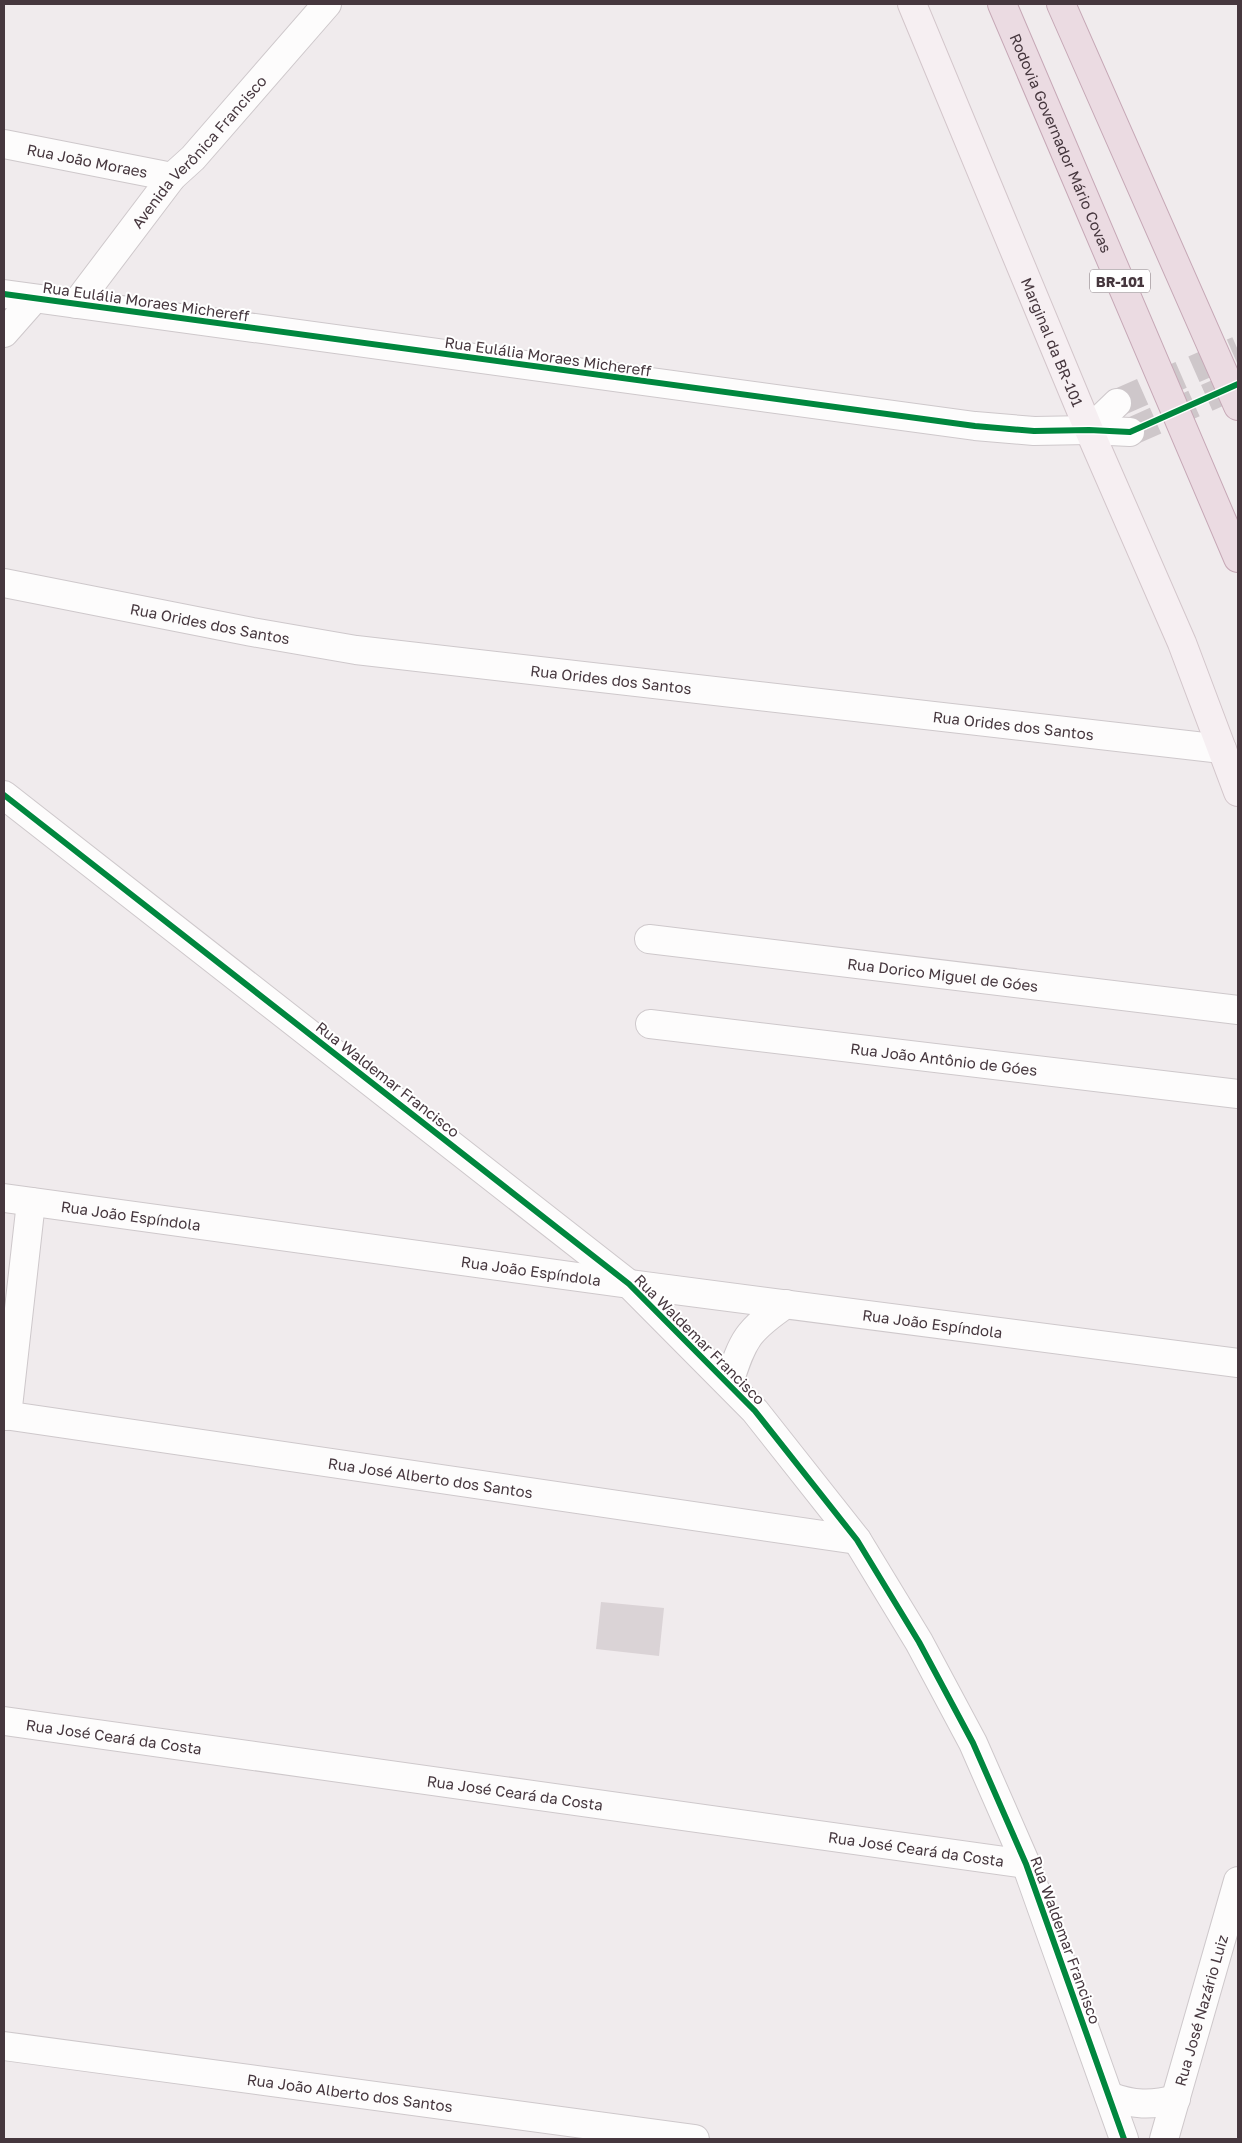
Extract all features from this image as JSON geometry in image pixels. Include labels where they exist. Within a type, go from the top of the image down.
[{"type":"highway","name":"Rodovia Governador Mário Covas","points":[[1002,4],[1238,558]]},
{"type":"highway","points":[[1061,4],[1238,406]]},
{"type":"main road","name":"Marginal da BR-101","points":[[912,4],[1089,430],[1182,643],[1238,792]]},
{"type":"street","name":"Avenida Verônica Francisco","points":[[76,304],[172,177],[193,158],[327,4]]},
{"type":"street","name":"Rua João Moraes","points":[[4,144],[172,177]]},
{"type":"street","name":"Rua Eulália Moraes Michereff","points":[[4,294],[975,426],[1034,431],[1089,430],[1130,432]]},
{"type":"street","points":[[4,333],[34,299]]},
{"type":"street","points":[[1089,430],[1117,403]]},
{"type":"street","name":"Rua Orides dos Santos","points":[[4,582],[252,632],[356,650],[1222,748]]},
{"type":"street","name":"Rua Waldemar Francisco","points":[[4,795],[629,1284],[755,1411],[856,1540],[919,1642],[973,1743],[1026,1864],[1124,2139]]},
{"type":"street","name":"Rua Dorico Miguel de Góes","points":[[649,939],[1238,1010]]},
{"type":"street","name":"Rua João Antônio de Góes","points":[[650,1024],[1238,1094]]},
{"type":"street","name":"Rua João Espíndola","points":[[4,1198],[629,1284],[1238,1363]]},
{"type":"street","points":[[5,1415],[31,1202]]},
{"type":"street","points":[[729,1383],[743,1344],[757,1324],[786,1304]]},
{"type":"street","name":"Rua José Alberto dos Santos","points":[[5,1415],[856,1540]]},
{"type":"street","name":"Rua José Ceará da Costa","points":[[4,1721],[1026,1864]]},
{"type":"street","name":"Rua José Nazário Luiz","points":[[1164,2139],[1238,1881]]},
{"type":"street","name":"Rua João Alberto dos Santos","points":[[4,2046],[695,2139]]},
{"type":"street","points":[[1109,2096],[1128,2103],[1144,2105],[1176,2099]]},
{"type":"building","points":[[601,1602],[664,1608],[659,1656],[596,1649]]},
{"type":"tunnel","points":[[1117,403],[1238,350]]},
{"type":"tunnel","points":[[1130,432],[1238,384]]},
{"type":"cycle path","points":[[4,294],[975,426],[1034,431],[1089,430],[1130,432],[1238,384]]},
{"type":"cycle path","points":[[4,795],[629,1284],[755,1411],[857,1540],[919,1642],[973,1743],[1026,1864],[1124,2139]]}]
